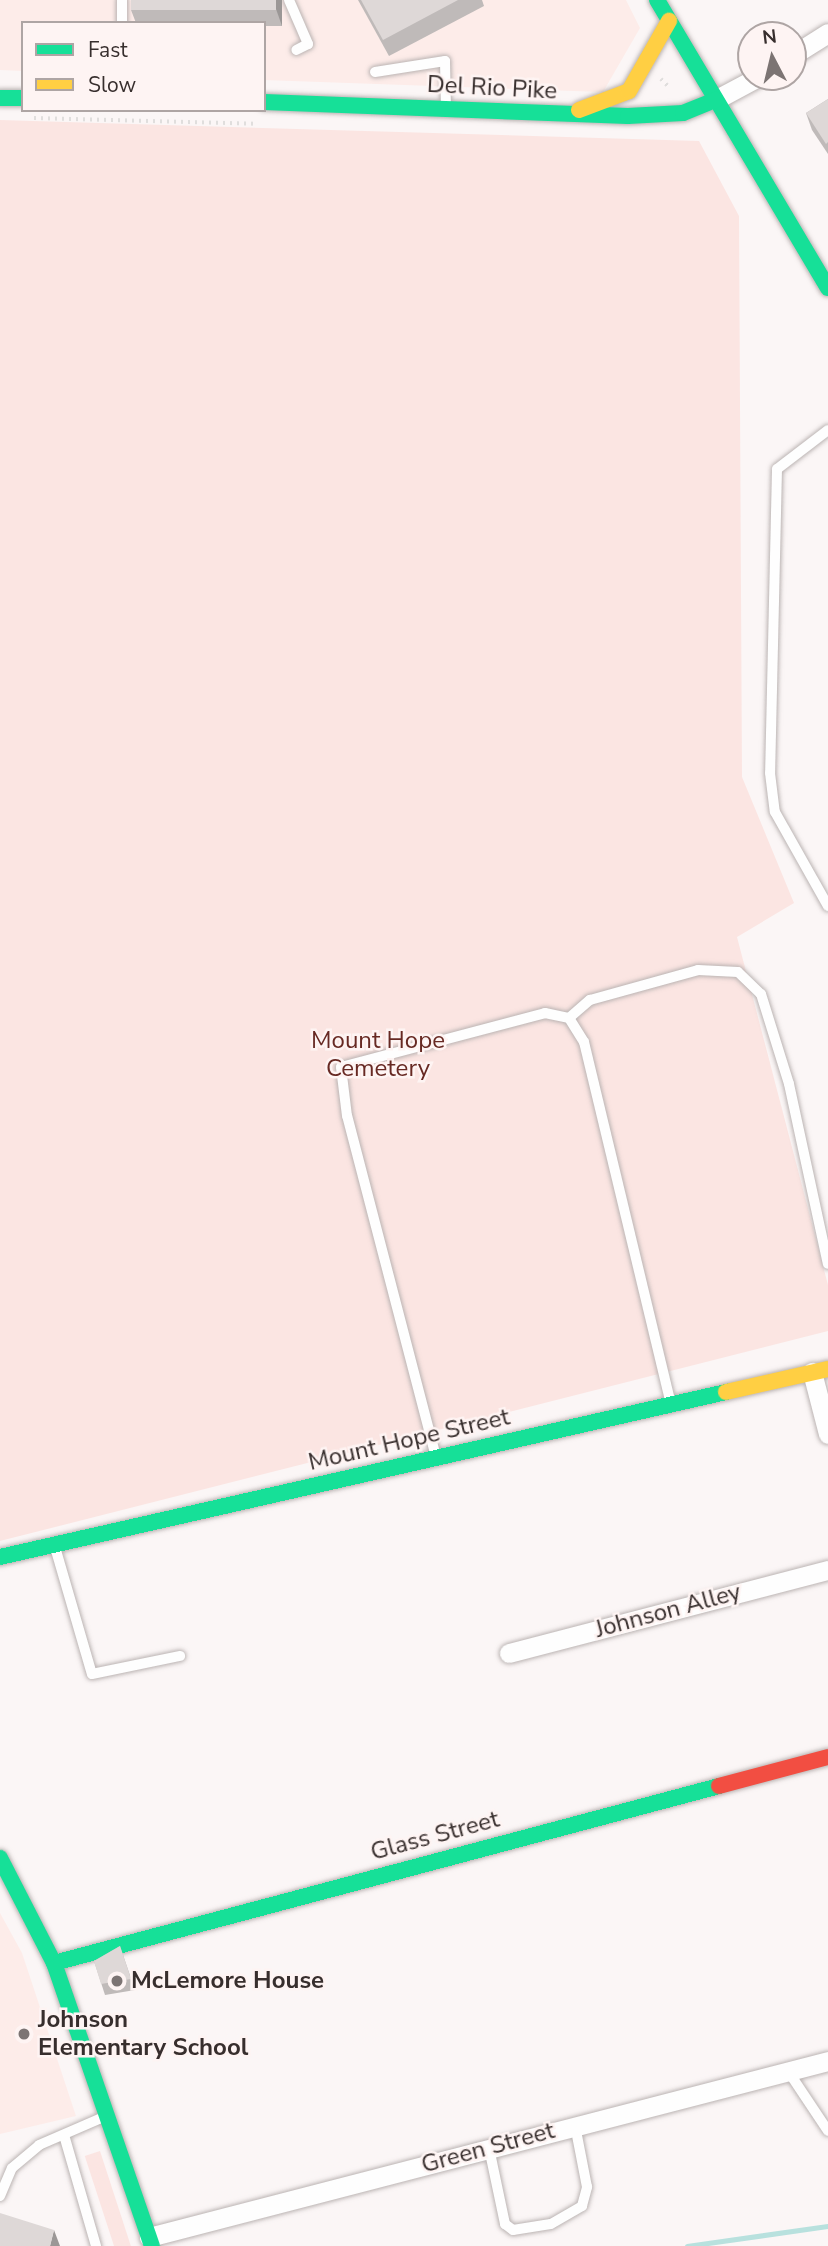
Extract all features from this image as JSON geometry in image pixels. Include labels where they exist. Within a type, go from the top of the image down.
[{"type":"street","points":[[657,0],[828,288]]},
{"type":"street","points":[[565,115],[629,91],[669,21]]},
{"type":"street","points":[[807,46],[828,33]]},
{"type":"street","points":[[715,100],[737,88]]},
{"type":"street","points":[[0,98],[21,98]]},
{"type":"street","name":"Del Rio Pike","points":[[266,102],[565,115],[683,113],[715,100]]},
{"type":"street","points":[[820,1371],[828,1434]]},
{"type":"street","name":"Mount Hope Street","points":[[0,1556],[820,1371]]},
{"type":"street","name":"Johnson Alley","points":[[509,1653],[828,1570]]},
{"type":"street","name":"Glass Street","points":[[54,1964],[828,1757]]},
{"type":"street","points":[[0,1858],[54,1964],[150,2241]]},
{"type":"street","name":"Green Street","points":[[150,2241],[575,2125],[828,2061]]},
{"type":"lane","points":[[122,0],[122,21]]},
{"type":"lane","points":[[289,0],[308,44],[296,50]]},
{"type":"lane","points":[[375,72],[445,61],[446,108]]},
{"type":"lane","points":[[828,430],[776,469],[771,773],[775,812],[828,906]]},
{"type":"lane","points":[[569,1018],[590,1000],[698,970],[738,972],[761,994],[789,1084],[828,1264]]},
{"type":"lane","points":[[437,1457],[347,1116],[341,1067],[545,1013],[569,1018],[584,1042],[671,1404]]},
{"type":"lane","points":[[54,1543],[92,1674],[180,1656]]},
{"type":"lane","points":[[788,2071],[828,2131]]},
{"type":"lane","points":[[0,2196],[12,2168],[64,2135],[107,2116]]},
{"type":"lane","points":[[489,2148],[505,2224],[513,2230],[551,2224],[582,2206],[587,2187],[575,2125]]},
{"type":"lane","points":[[64,2135],[96,2246]]},
{"type":"path","points":[[667,78],[668,86]]},
{"type":"shaded area","points":[[0,0],[626,0],[640,28],[603,92],[266,80],[266,21],[21,21],[21,71],[0,70]]},
{"type":"shaded area","name":"Johnson Elementary School","points":[[0,1913],[22,1953],[76,2116],[0,2134]]},
{"type":"green space","name":"Mount Hope Cemetery","points":[[0,120],[699,141],[739,216],[742,777],[794,903],[737,937],[828,1285],[828,1331],[0,1541]]},
{"type":"green space","points":[[100,2151],[131,2246],[114,2246],[85,2156]]},
{"type":"building","points":[[131,0],[276,0],[276,10],[131,10]]},
{"type":"building","points":[[361,0],[458,0],[383,40]]},
{"type":"building","points":[[828,99],[828,142],[826,144],[806,113]]},
{"type":"building","name":"McLemore House","points":[[120,1946],[131,1979],[101,1984],[94,1961]]},
{"type":"building","points":[[0,2213],[54,2230],[50,2246],[0,2246]]},
{"type":"waterway","points":[[687,2246],[828,2226]]},
{"type":"traffic: fast","points":[[657,0],[828,288]]},
{"type":"traffic: fast","points":[[0,98],[21,98]]},
{"type":"traffic: fast","points":[[266,102],[628,116],[683,113],[715,100]]},
{"type":"traffic: fast","points":[[0,1557],[726,1392]]},
{"type":"traffic: fast","points":[[54,1963],[719,1786]]},
{"type":"traffic: fast","points":[[0,1858],[54,1963],[152,2246]]},
{"type":"traffic: slow","points":[[579,110],[629,91],[669,21]]},
{"type":"traffic: slow","points":[[726,1392],[828,1369]]},
{"type":"traffic: jam","points":[[719,1786],[828,1757]]},
{"type":"place","name":"McLemore House","points":[[117,1981]]},
{"type":"place","name":"Johnson Elementary School","points":[[24,2034]]}]
